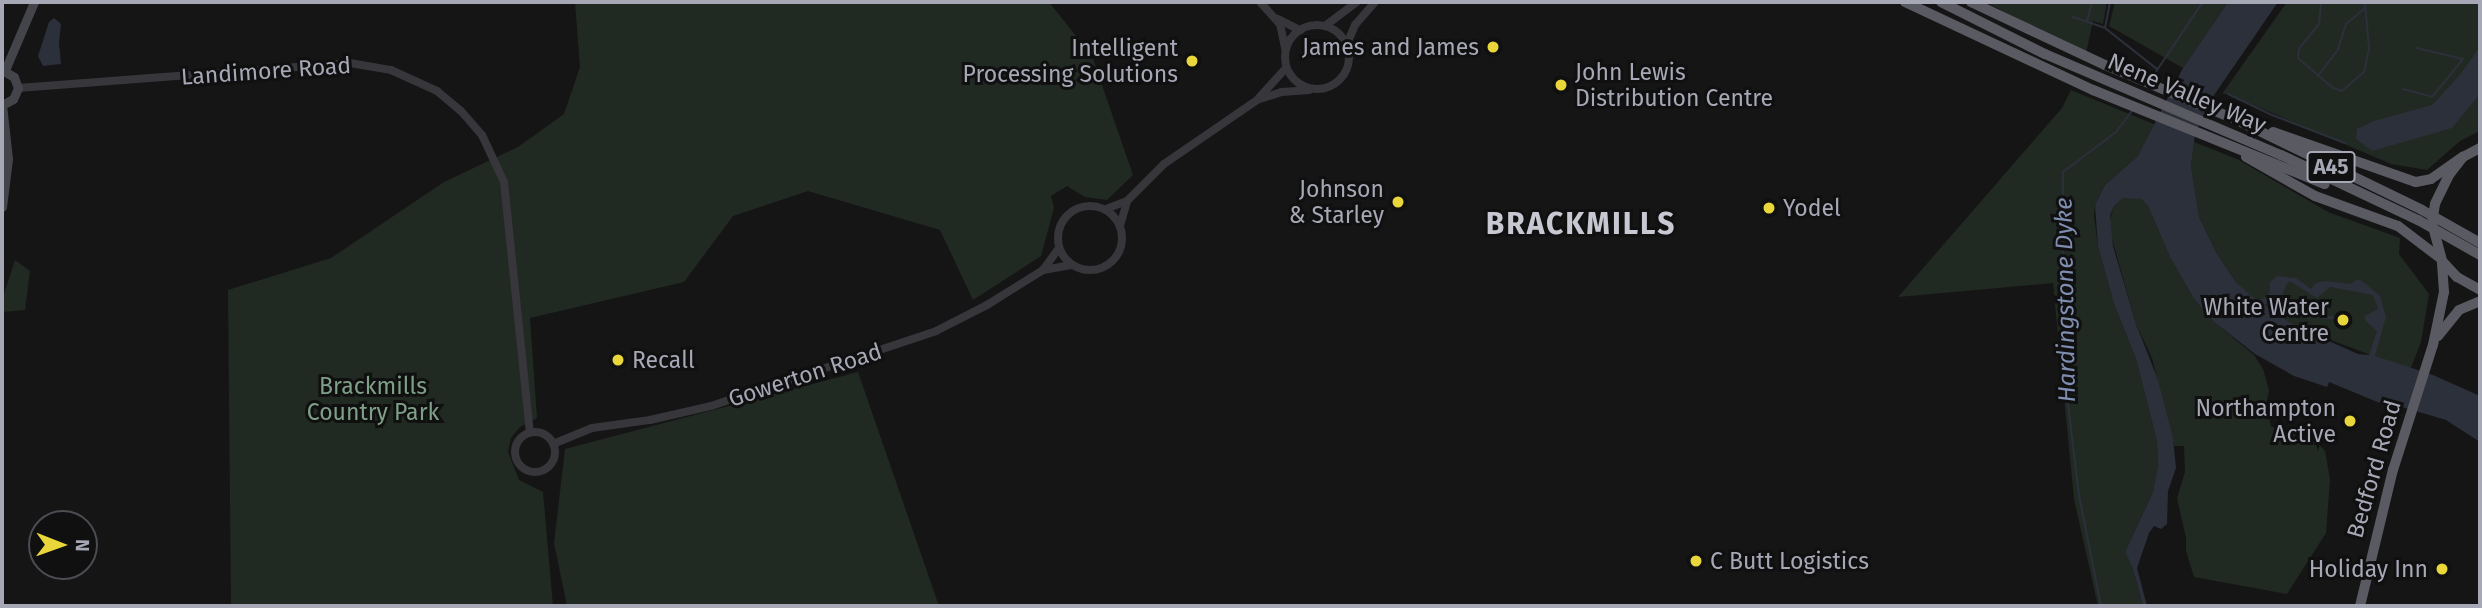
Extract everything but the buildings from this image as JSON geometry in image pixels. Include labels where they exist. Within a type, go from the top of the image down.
[{"type":"highway","points":[[1905,2],[2093,90],[2220,136],[2315,196],[2398,226],[2441,260],[2461,281],[2480,290]]},
{"type":"highway","points":[[1918,2],[1986,40]]},
{"type":"highway","name":"Nene Valley Way","points":[[1941,2],[2220,136],[2281,155],[2374,200],[2420,215]]},
{"type":"highway","name":"Nene Valley Way","points":[[1971,2],[2105,65],[2241,122],[2420,215]]},
{"type":"highway","points":[[2241,122],[2416,182],[2431,179],[2480,148]]},
{"type":"highway","name":"Bedford Road","points":[[2360,606],[2390,482],[2433,345],[2444,292],[2441,260],[2432,233],[2435,204],[2449,176],[2463,157]]},
{"type":"highway","name":"A45","points":[[2420,215],[2480,243]]},
{"type":"highway","name":"A45","points":[[2420,215],[2480,255]]},
{"type":"highway","name":"Bedford Road","points":[[2433,345],[2446,323],[2459,310],[2480,301]]},
{"type":"main road","points":[[2,207],[8,134],[2,105],[13,99],[18,88],[14,77],[4,70],[32,4]]},
{"type":"street","points":[[1260,2],[1280,24],[1286,68],[1297,83],[1314,90]]},
{"type":"street","points":[[1325,26],[1357,2]]},
{"type":"street","points":[[1347,44],[1355,24],[1375,2]]},
{"type":"street","points":[[1272,15],[1287,26],[1300,30]]},
{"type":"street","points":[[1257,100],[1282,92],[1328,88],[1342,79],[1349,63],[1347,44],[1342,36],[1325,26],[1312,25],[1300,30],[1288,43],[1285,51]]},
{"type":"street","name":"Landimore Road","points":[[18,88],[350,63],[391,69],[437,91],[461,111],[482,135],[504,182],[530,433]]},
{"type":"street","points":[[1127,201],[1120,226],[1121,246],[1110,263],[1092,270],[1072,265],[1059,248],[1059,226],[1070,212],[1086,205],[1106,209],[1127,201],[1164,164],[1257,100],[1286,68]]},
{"type":"street","points":[[1106,209],[1120,226]]},
{"type":"street","name":"Gowerton Road","points":[[553,444],[592,428],[650,420],[711,406],[936,331],[987,305],[1043,270],[1059,248]]},
{"type":"street","name":"Gowerton Road","points":[[1043,270],[1072,265]]},
{"type":"street","points":[[530,433],[545,435],[553,444],[555,456],[546,470],[539,472],[524,470],[514,453],[519,440],[530,433]]},
{"type":"green space","name":"Brackmills Country Park","points":[[575,2],[1049,2],[1092,56],[1133,175],[1107,200],[1085,197],[1067,186],[1051,196],[1054,208],[1041,256],[973,300],[940,230],[808,191],[733,216],[684,282],[530,318],[537,418],[520,427],[511,438],[508,452],[519,480],[543,492],[553,606],[231,606],[228,290],[331,258],[444,182],[518,147],[564,114],[580,67]]},
{"type":"green space","points":[[1985,2],[2107,2],[2103,24],[2093,21],[2086,53]]},
{"type":"green space","points":[[2115,2],[2228,2],[2183,68],[2109,26]]},
{"type":"green space","points":[[2287,2],[2480,2],[2480,131],[2460,141],[2427,170],[2391,164],[2228,94],[2222,94]]},
{"type":"green space","points":[[2071,90],[2156,125],[2138,156],[2105,185],[2095,205],[2094,216],[2098,246],[2114,304],[2136,359],[2157,441],[2158,465],[2153,492],[2125,552],[2133,569],[2143,606],[2098,606],[2074,499],[2053,283],[1898,297],[2062,108]]},
{"type":"green space","points":[[2194,142],[2237,159],[2328,212],[2400,238],[2399,254],[2429,294],[2421,342],[2410,370],[2294,326],[2255,300],[2236,282],[2217,254],[2199,217],[2191,166]]},
{"type":"green space","points":[[2123,198],[2141,199],[2148,206],[2170,257],[2194,299],[2214,322],[2254,355],[2263,369],[2269,390],[2266,406],[2271,426],[2284,434],[2309,434],[2325,451],[2330,479],[2326,533],[2287,594],[2194,577],[2186,551],[2186,538],[2177,498],[2185,472],[2184,446],[2174,446],[2152,358],[2136,324],[2109,223],[2114,206]]},
{"type":"green space","points":[[15,260],[30,271],[25,310],[2,312],[2,300]]},
{"type":"green space","points":[[858,372],[939,606],[567,606],[554,543],[565,449]]},
{"type":"shaded area","points":[[2228,2],[2278,2],[2210,101],[2195,134],[2191,166],[2199,217],[2217,254],[2236,282],[2256,300],[2266,298],[2270,291],[2270,282],[2277,276],[2296,278],[2311,289],[2316,283],[2325,281],[2351,284],[2358,279],[2366,284],[2380,296],[2386,317],[2375,356],[2433,375],[2480,396],[2480,442],[2446,420],[2399,406],[2387,406],[2329,382],[2327,387],[2294,376],[2255,354],[2214,322],[2194,299],[2170,257],[2148,206],[2141,199],[2123,198],[2114,206],[2110,216],[2113,246],[2136,324],[2158,380],[2173,438],[2176,468],[2168,491],[2167,524],[2161,529],[2154,526],[2149,533],[2137,568],[2147,606],[2143,606],[2133,569],[2125,552],[2153,492],[2158,465],[2157,441],[2136,359],[2114,304],[2098,246],[2095,205],[2105,185],[2138,156],[2183,68]],"holes":[[[2291,282],[2317,298],[2330,287],[2373,295],[2378,309],[2365,316],[2365,320],[2377,331],[2369,355],[2358,354],[2295,326],[2264,305],[2279,297],[2294,312],[2305,317],[2337,320],[2342,323],[2349,320],[2350,315],[2344,310],[2336,316],[2325,316],[2297,308],[2282,295],[2287,283]]]},
{"type":"shaded area","points":[[54,18],[61,24],[61,64],[43,66],[38,56],[49,22]]},
{"type":"shaded area","points":[[2480,47],[2480,94],[2452,128],[2372,151],[2356,139],[2357,129],[2374,121],[2432,105],[2459,76]]},
{"type":"waterway","points":[[2087,21],[2092,2]]},
{"type":"waterway","points":[[2105,28],[2110,2]]},
{"type":"waterway","name":"Hardingstone Dyke","points":[[2151,79],[2203,2]]},
{"type":"waterway","points":[[2321,2],[2319,24],[2299,49],[2298,58],[2333,88],[2342,91],[2364,72],[2369,48],[2365,2]]},
{"type":"waterway","points":[[2318,76],[2338,49],[2346,24],[2365,8]]},
{"type":"waterway","points":[[2073,17],[2105,28],[2157,69]]},
{"type":"waterway","points":[[2403,89],[2432,97],[2463,59],[2416,48]]},
{"type":"waterway","points":[[2228,94],[2272,115],[2345,143]]},
{"type":"waterway","name":"Hardingstone Dyke","points":[[2101,606],[2079,495],[2064,371],[2063,172],[2116,132],[2132,111]]},
{"type":"place","name":"James and James","points":[[1493,47]]},
{"type":"place","name":"Intelligent Processing Solutions","points":[[1192,61]]},
{"type":"place","name":"John Lewis Distribution Centre","points":[[1561,85]]},
{"type":"place","name":"Johnson & Starley","points":[[1398,202]]},
{"type":"place","name":"Yodel","points":[[1769,208]]},
{"type":"place","name":"White Water Centre","points":[[2343,320]]},
{"type":"place","name":"Recall","points":[[618,360]]},
{"type":"place","name":"Northampton Active","points":[[2350,421]]},
{"type":"place","name":"C Butt Logistics","points":[[1696,561]]},
{"type":"place","name":"Holiday Inn","points":[[2442,569]]},
{"type":"district","name":"BRACKMILLS","points":[[1581,224]]}]
